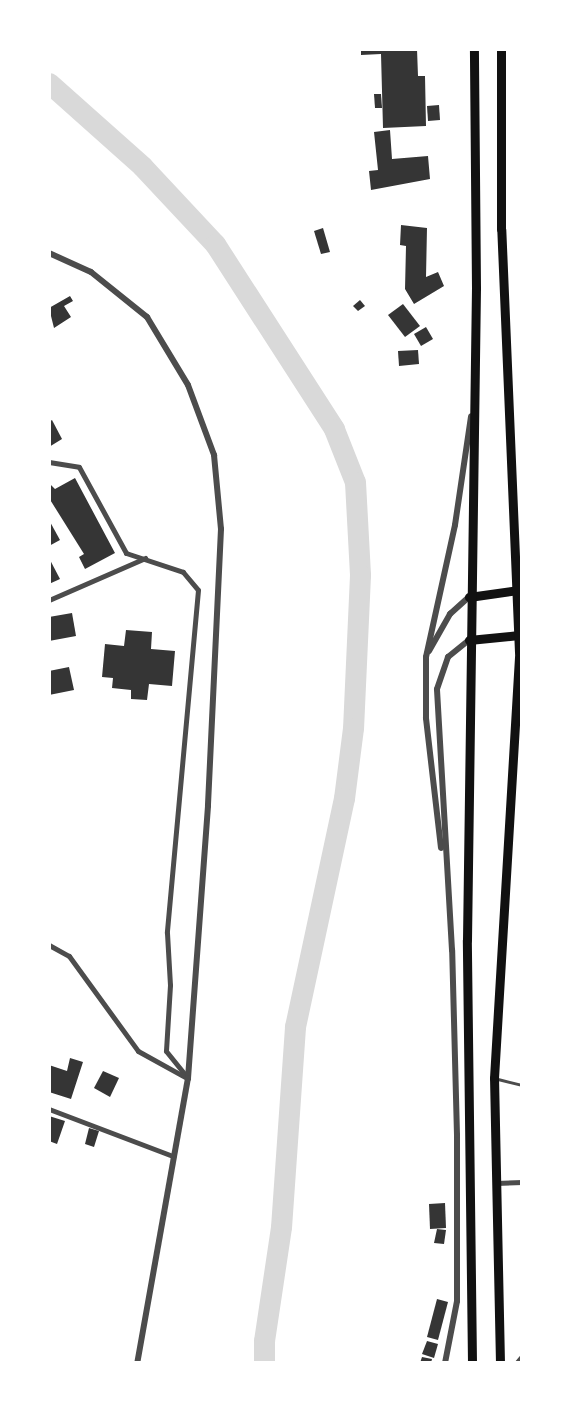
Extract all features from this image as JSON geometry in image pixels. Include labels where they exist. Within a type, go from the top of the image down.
[{"type":"highway","points":[[472,1363],[469,597],[475,390],[474,49]]},
{"type":"highway","points":[[500,1363],[494,1078],[520,618],[501,229],[501,49]]},
{"type":"highway","points":[[469,597],[517,585]]},
{"type":"highway","points":[[469,640],[519,635]]},
{"type":"street","points":[[49,253],[91,272],[147,317],[188,385],[214,454],[221,529],[208,806],[188,1078],[137,1363]]},
{"type":"street","points":[[450,923],[426,718],[426,657],[455,525],[475,390]]},
{"type":"street","points":[[49,463],[79,467],[126,553],[183,572],[198,590],[167,933],[170,985],[166,1051],[188,1078]]},
{"type":"street","points":[[49,600],[145,558]]},
{"type":"street","points":[[426,657],[440,629],[469,597]]},
{"type":"street","points":[[445,1363],[457,1300],[450,923],[437,689],[448,657],[469,640]]},
{"type":"street","points":[[49,945],[69,956],[138,1051],[188,1078]]},
{"type":"street","points":[[49,1108],[173,1156]]},
{"type":"street","points":[[496,1183],[522,1182]]},
{"type":"street","points":[[518,1363],[522,1358]]},
{"type":"lane","points":[[494,1078],[522,1085]]},
{"type":"building","points":[[361,49],[417,49],[418,76],[425,76],[426,126],[383,128],[381,54],[361,55]]},
{"type":"building","points":[[374,94],[381,94],[382,108],[375,108]]},
{"type":"building","points":[[439,105],[440,120],[428,121],[427,106]]},
{"type":"building","points":[[390,130],[392,159],[428,156],[430,179],[371,190],[369,171],[378,170],[374,132]]},
{"type":"building","points":[[401,225],[427,228],[426,277],[438,272],[444,286],[414,304],[405,289],[406,246],[400,245]]},
{"type":"building","points":[[323,228],[330,252],[321,254],[314,231]]},
{"type":"building","points":[[70,296],[73,301],[64,306],[71,317],[54,328],[49,308]]},
{"type":"building","points":[[360,300],[365,306],[358,311],[353,306]]},
{"type":"building","points":[[403,304],[420,326],[405,337],[388,315]]},
{"type":"building","points":[[426,327],[433,339],[421,346],[414,334]]},
{"type":"building","points":[[418,350],[419,364],[399,366],[398,351]]},
{"type":"building","points":[[52,420],[62,439],[49,447],[49,422]]},
{"type":"building","points":[[75,478],[115,553],[85,569],[79,557],[84,554],[49,498],[49,483],[55,489]]},
{"type":"building","points":[[49,520],[60,540],[49,546]]},
{"type":"building","points":[[49,558],[60,579],[49,584]]},
{"type":"building","points":[[72,613],[76,636],[49,641],[49,617]]},
{"type":"building","points":[[126,630],[152,632],[151,649],[175,651],[172,686],[149,684],[147,700],[131,699],[131,690],[112,688],[113,678],[102,677],[105,644],[124,646]]},
{"type":"building","points":[[69,667],[74,690],[49,695],[49,671]]},
{"type":"building","points":[[70,1058],[83,1062],[71,1099],[49,1092],[49,1065],[67,1071]]},
{"type":"building","points":[[103,1071],[119,1078],[110,1097],[94,1088]]},
{"type":"building","points":[[49,1116],[65,1121],[57,1144],[49,1141]]},
{"type":"building","points":[[89,1128],[99,1131],[94,1147],[85,1144]]},
{"type":"building","points":[[445,1203],[446,1228],[430,1229],[429,1204]]},
{"type":"building","points":[[437,1229],[446,1230],[444,1244],[434,1243]]},
{"type":"building","points":[[437,1299],[448,1302],[438,1340],[427,1337]]},
{"type":"building","points":[[427,1341],[438,1344],[434,1358],[422,1354]]},
{"type":"building","points":[[422,1357],[432,1359],[431,1363],[420,1363]]},
{"type":"waterway","points":[[49,83],[142,166],[215,244],[334,429],[355,482],[360,575],[353,728],[344,798],[295,1027],[281,1227],[264,1341],[264,1363]]}]
